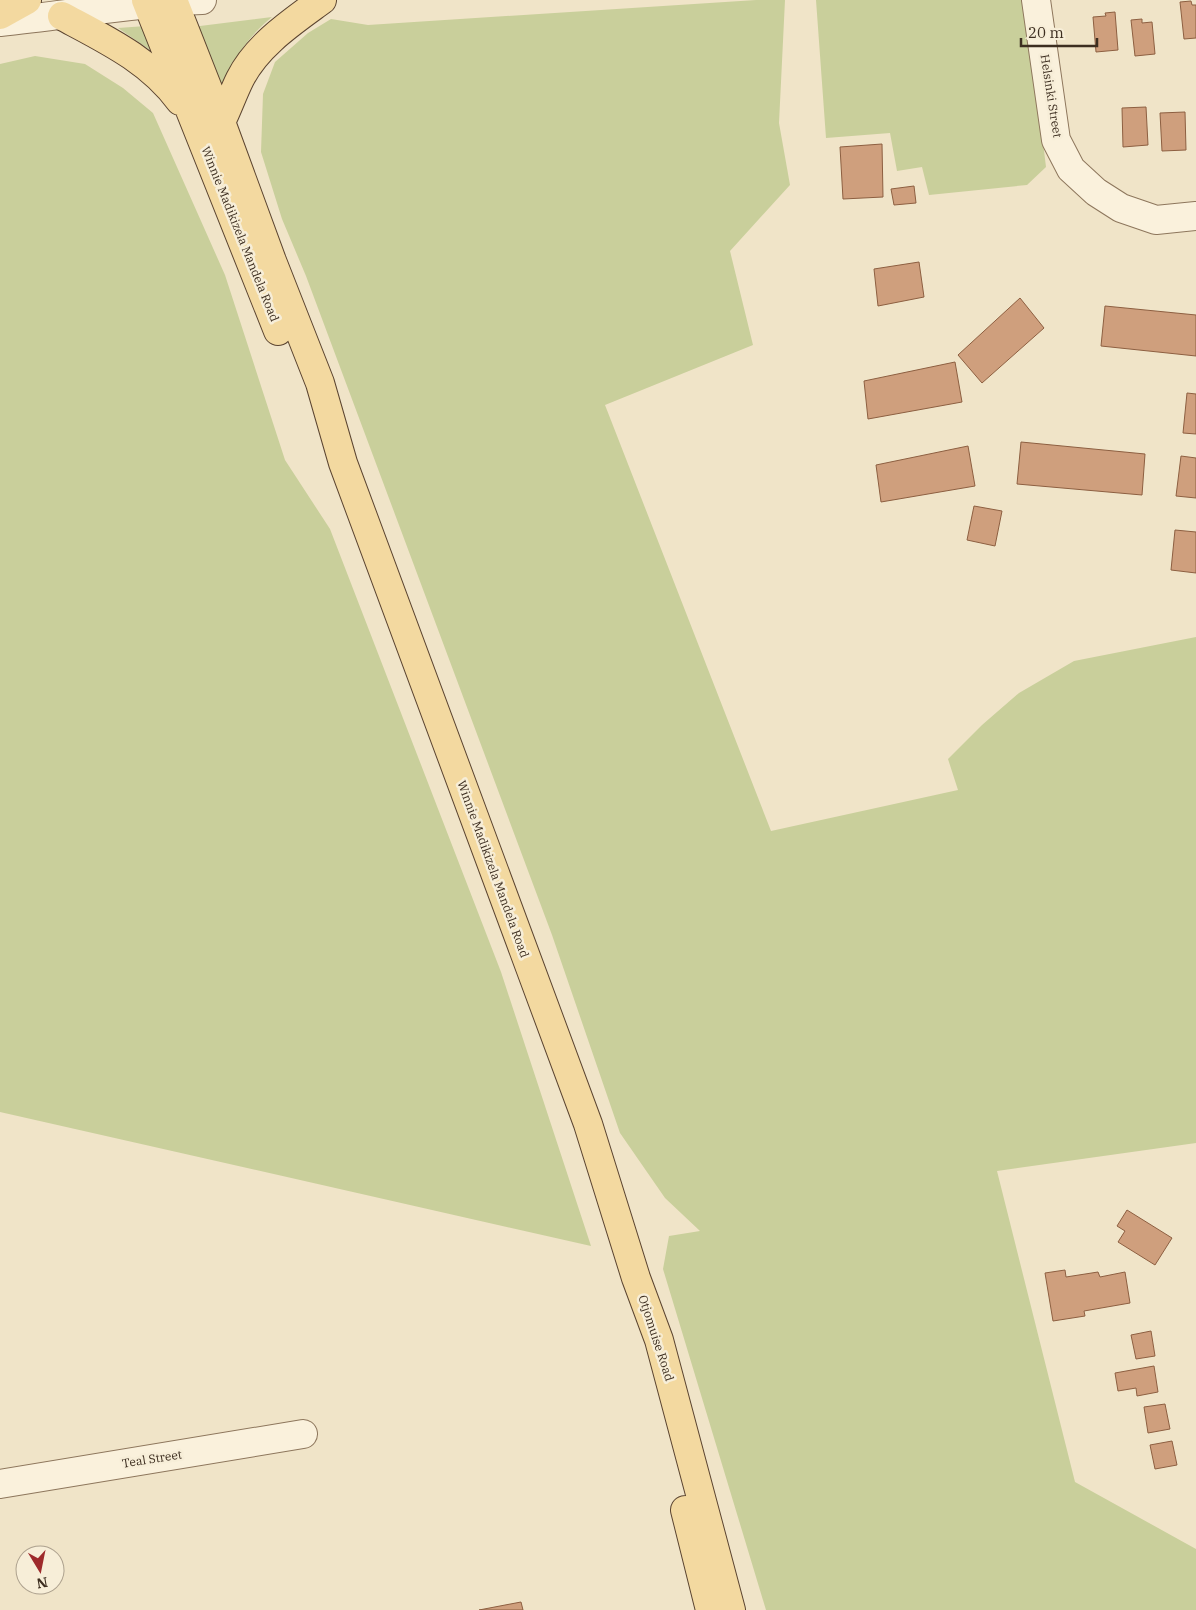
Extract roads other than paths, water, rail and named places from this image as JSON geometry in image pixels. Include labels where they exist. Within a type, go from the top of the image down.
[{"type":"main road","points":[[0,15],[27,0]]},
{"type":"main road","points":[[221,122],[239,80],[250,63],[271,40],[322,0]]},
{"type":"main road","name":"Winnie Madikizela Mandela Road","points":[[160,2],[194,120],[303,391],[343,463]]},
{"type":"main road","name":"Winnie Madikizela Mandela Road","points":[[160,2],[221,122],[272,261],[320,383],[343,463],[588,1124],[636,1278]]},
{"type":"main road","points":[[62,16],[135,56],[176,96],[194,120]]},
{"type":"main road","name":"Otjomuise Road","points":[[636,1278],[644,1343],[710,1610]]},
{"type":"main road","name":"Otjomuise Road","points":[[636,1278],[659,1340],[731,1610]]},
{"type":"street","points":[[0,22],[62,16],[160,2],[202,0]]},
{"type":"street","name":"Helsinki Street","points":[[1036,0],[1056,140],[1071,169],[1096,192],[1121,208],[1156,220],[1196,216]]},
{"type":"street","name":"Teal Street","points":[[0,1484],[303,1434]]}]
